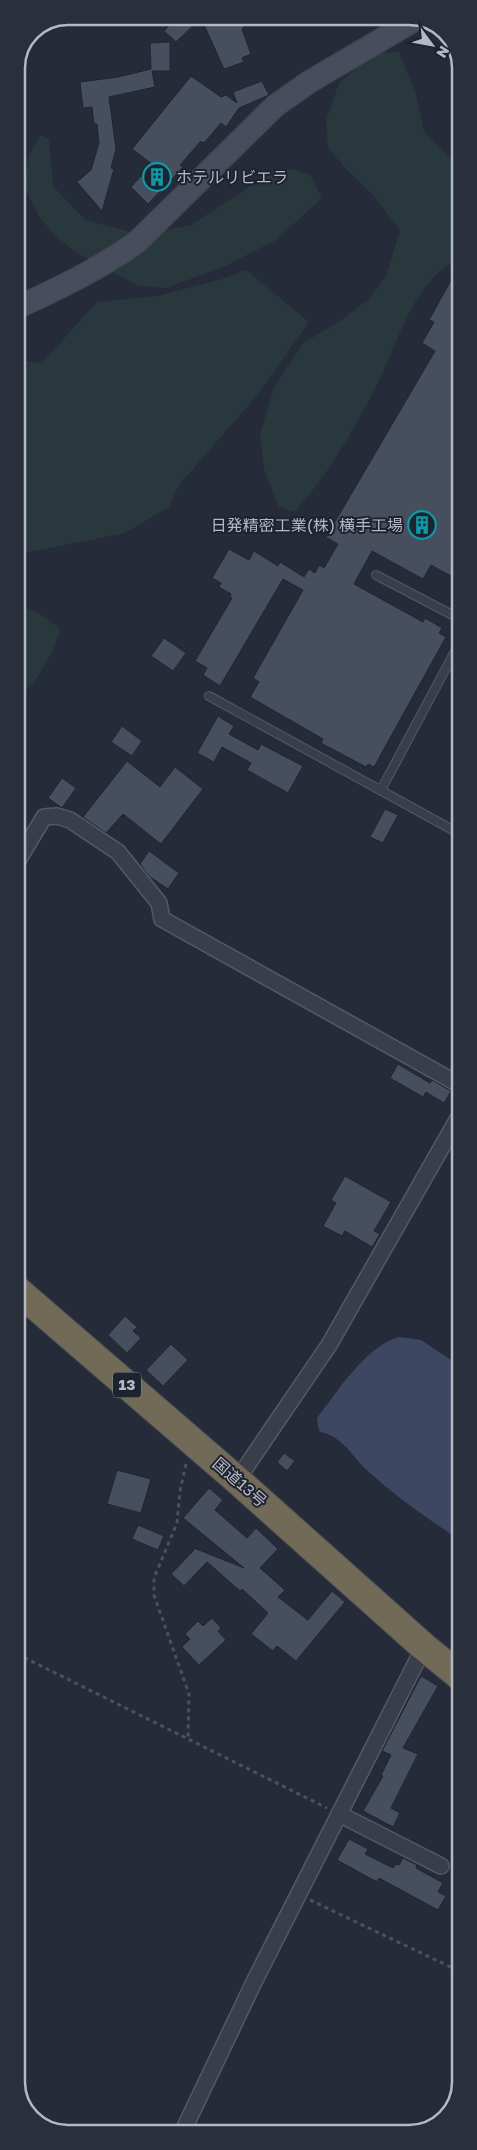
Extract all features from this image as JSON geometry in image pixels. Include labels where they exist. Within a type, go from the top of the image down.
[{"type":"highway","name":"国道13号","points":[[25,1297],[194,1442],[424,1647],[452,1668]]},
{"type":"street","points":[[25,304],[83,277],[118,256],[137,242],[275,106],[309,82],[406,25]]},
{"type":"street","points":[[25,849],[44,817],[57,816],[70,820],[118,852],[159,903],[162,919],[452,1081]]},
{"type":"street","points":[[237,1480],[329,1345],[452,1129]]},
{"type":"street","points":[[186,2125],[298,1895],[424,1647]]},
{"type":"street","points":[[339,1814],[441,1866]]},
{"type":"lane","points":[[376,575],[452,615]]},
{"type":"lane","points":[[380,790],[452,657]]},
{"type":"lane","points":[[209,696],[452,830]]},
{"type":"path","points":[[188,1739],[189,1694],[154,1595],[154,1578],[177,1523],[180,1491],[189,1452],[194,1442]]},
{"type":"path","points":[[25,1658],[339,1814]]},
{"type":"path","points":[[298,1895],[452,1968]]},
{"type":"shaded area","points":[[399,52],[416,95],[424,131],[448,157],[452,159],[452,263],[429,282],[417,298],[375,389],[348,437],[329,469],[294,512],[278,506],[264,469],[260,435],[273,390],[302,344],[340,321],[369,299],[386,276],[400,230],[371,193],[328,148],[326,121],[339,83],[374,53]]},
{"type":"shaded area","points":[[40,135],[49,139],[53,186],[85,220],[143,235],[191,225],[273,171],[293,169],[310,175],[322,198],[276,240],[223,267],[166,288],[138,286],[77,253],[58,238],[39,217],[25,188],[29,155]]},
{"type":"shaded area","points":[[246,270],[309,322],[259,393],[179,485],[169,507],[125,533],[25,551],[25,363],[28,361],[41,364],[97,302],[157,296],[222,279]]},
{"type":"shaded area","points":[[25,609],[40,614],[60,629],[53,649],[25,691]]},
{"type":"water","points":[[399,1337],[421,1340],[452,1361],[452,1535],[425,1517],[392,1491],[364,1467],[336,1438],[320,1432],[317,1418],[343,1383],[364,1360],[387,1342]]},
{"type":"building","points":[[170,25],[194,25],[176,42],[164,31]]},
{"type":"building","points":[[204,25],[246,25],[242,29],[251,54],[242,58],[244,62],[224,69]]},
{"type":"building","points":[[170,42],[170,71],[152,71],[155,87],[109,97],[116,149],[111,168],[114,169],[102,211],[77,182],[91,170],[99,143],[97,124],[94,124],[92,107],[83,108],[80,82],[118,77],[151,69],[150,43]]},
{"type":"building","points":[[191,76],[221,97],[226,95],[237,103],[233,92],[262,81],[269,95],[239,108],[226,127],[221,123],[204,143],[201,141],[180,165],[183,167],[172,179],[132,149]]},
{"type":"building","points":[[141,176],[167,184],[148,204],[131,187]]},
{"type":"building","name":"日発精密工業(株) 横手工場","points":[[452,278],[452,577],[431,565],[423,579],[372,551],[354,584],[423,622],[425,618],[442,628],[439,633],[446,637],[374,767],[368,764],[366,767],[321,743],[323,739],[250,697],[259,682],[253,678],[303,590],[283,579],[220,686],[203,675],[207,668],[195,661],[232,598],[230,597],[231,594],[219,587],[221,583],[212,578],[229,549],[249,560],[254,551],[278,566],[280,562],[304,577],[309,569],[315,573],[319,565],[324,568],[338,544],[326,537],[435,351],[422,343],[434,322],[429,320]]},
{"type":"building","points":[[164,638],[186,653],[173,671],[151,656]]},
{"type":"building","points":[[218,716],[234,726],[229,734],[258,750],[261,744],[303,766],[288,793],[247,770],[251,763],[222,747],[214,762],[197,753]]},
{"type":"building","points":[[122,726],[142,741],[132,756],[111,742]]},
{"type":"building","points":[[127,761],[160,787],[175,767],[203,789],[161,844],[123,814],[106,833],[83,817]]},
{"type":"building","points":[[62,778],[76,788],[62,808],[48,798]]},
{"type":"building","points":[[385,809],[398,815],[383,843],[370,837]]},
{"type":"building","points":[[149,851],[179,873],[168,889],[150,877],[140,864]]},
{"type":"building","points":[[398,1064],[430,1083],[432,1080],[451,1091],[444,1103],[426,1092],[423,1097],[390,1078]]},
{"type":"building","points":[[345,1176],[391,1202],[374,1231],[380,1234],[372,1247],[345,1231],[342,1236],[323,1226],[336,1203],[331,1200]]},
{"type":"building","points":[[125,1316],[137,1327],[133,1331],[141,1338],[127,1353],[108,1335]]},
{"type":"building","points":[[171,1344],[188,1360],[163,1386],[146,1370]]},
{"type":"building","points":[[284,1453],[295,1461],[287,1471],[277,1462]]},
{"type":"building","points":[[117,1470],[151,1479],[141,1513],[107,1504]]},
{"type":"building","points":[[209,1488],[223,1500],[215,1510],[247,1538],[256,1528],[278,1549],[260,1568],[285,1590],[278,1597],[308,1620],[332,1591],[345,1602],[296,1661],[277,1646],[273,1651],[251,1634],[268,1613],[242,1589],[240,1591],[207,1562],[184,1586],[171,1574],[194,1548],[244,1568],[183,1518]]},
{"type":"building","points":[[138,1525],[164,1536],[158,1550],[132,1539]]},
{"type":"building","points":[[212,1618],[221,1628],[218,1631],[226,1640],[199,1665],[182,1647],[190,1639],[185,1634],[198,1621],[203,1626]]},
{"type":"building","points":[[421,1676],[438,1686],[403,1748],[418,1754],[391,1808],[400,1813],[393,1827],[363,1811],[383,1776],[381,1775],[391,1755],[382,1751]]},
{"type":"building","points":[[349,1839],[368,1849],[365,1854],[393,1868],[396,1864],[399,1865],[403,1858],[417,1865],[416,1868],[443,1883],[438,1892],[446,1896],[438,1910],[379,1878],[377,1882],[337,1860]]},
{"type":"place","name":"ホテルリビエラ","points":[[157,177]]},
{"type":"place","name":"日発精密工業(株) 横手工場","points":[[422,525]]}]
